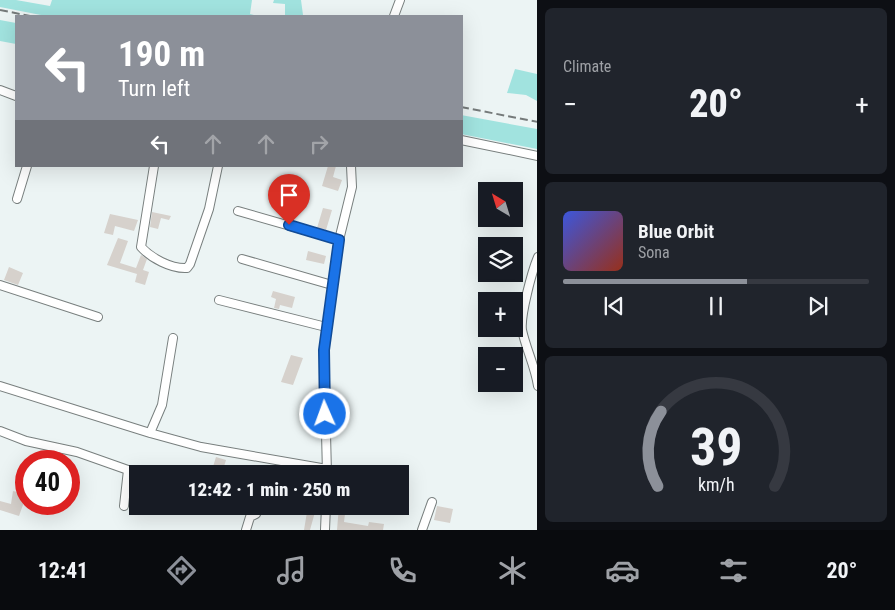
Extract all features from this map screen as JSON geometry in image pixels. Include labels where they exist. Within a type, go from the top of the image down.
[{"type":"street","points":[[394,15],[400,0]]},
{"type":"street","points":[[0,90],[15,96]]},
{"type":"street","points":[[463,140],[537,156]]},
{"type":"street","points":[[17,199],[27,167]]},
{"type":"street","points":[[154,167],[141,247],[158,260],[187,268],[206,218],[218,167]]},
{"type":"street","points":[[327,465],[324,378],[326,327],[339,240],[352,187],[351,167]]},
{"type":"street","points":[[238,211],[339,240]]},
{"type":"street","points":[[242,258],[332,285]]},
{"type":"street","points":[[537,259],[531,273],[522,328],[536,368],[537,377]]},
{"type":"street","points":[[0,285],[98,317]]},
{"type":"street","points":[[219,300],[326,327]]},
{"type":"street","points":[[150,433],[162,405],[173,338]]},
{"type":"street","points":[[0,386],[150,433],[290,465]]},
{"type":"street","points":[[0,431],[26,441],[78,452],[128,470],[124,506]]},
{"type":"street","points":[[422,530],[432,502]]},
{"type":"street","points":[[246,530],[250,517],[254,515]]},
{"type":"street","points":[[325,530],[326,515]]},
{"type":"shaded area","points":[[0,0],[16,0],[50,6],[52,0],[252,0],[250,14],[254,15],[41,15],[0,7]]},
{"type":"shaded area","points":[[274,0],[301,0],[303,15],[285,15],[285,4],[273,3]]},
{"type":"shaded area","points":[[0,20],[15,23],[15,44],[0,41]]},
{"type":"shaded area","points":[[515,69],[537,74],[537,101],[526,95],[507,93]]},
{"type":"shaded area","points":[[463,115],[537,129],[537,149],[463,134]]},
{"type":"building","points":[[328,167],[336,167],[333,177],[342,180],[338,191],[322,186]]},
{"type":"building","points":[[323,208],[332,210],[326,230],[317,228]]},
{"type":"building","points":[[152,212],[171,216],[169,220],[161,218],[158,229],[150,227]]},
{"type":"building","points":[[110,214],[138,220],[134,231],[115,226],[113,235],[104,233]]},
{"type":"building","points":[[118,238],[128,241],[120,263],[136,268],[141,255],[147,259],[143,270],[149,272],[145,285],[135,282],[137,274],[107,265]]},
{"type":"building","points":[[308,251],[326,256],[324,264],[306,260]]},
{"type":"building","points":[[9,267],[23,273],[18,285],[4,280]]},
{"type":"building","points":[[273,291],[295,297],[292,308],[280,305],[279,309],[274,308],[276,299],[271,297]]},
{"type":"building","points":[[291,355],[303,358],[293,385],[281,382]]},
{"type":"building","points":[[216,457],[226,460],[224,465],[214,465]]},
{"type":"building","points":[[13,491],[15,491],[15,515],[0,510],[0,501],[11,504]]},
{"type":"building","points":[[437,506],[453,509],[450,523],[434,520]]},
{"type":"building","points":[[306,515],[314,515],[310,530],[304,530]]},
{"type":"building","points":[[338,515],[345,515],[344,522],[368,526],[369,522],[384,524],[383,530],[337,530]]},
{"type":"railway","points":[[0,10],[25,15]]},
{"type":"railway","points":[[463,107],[537,122]]},
{"type":"route","points":[[289,225],[339,240],[324,350],[325,414]]}]
